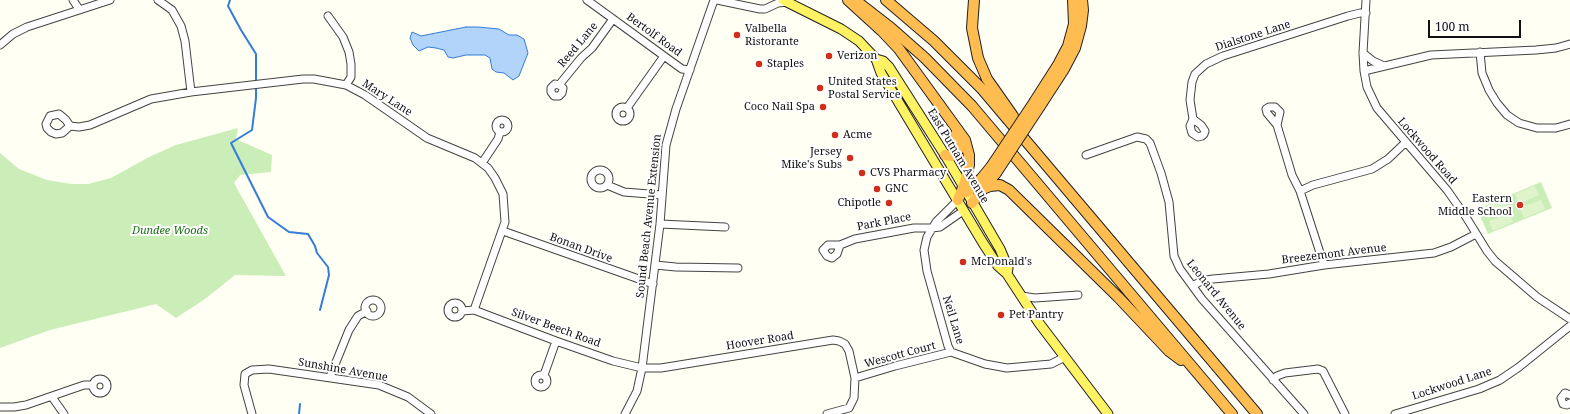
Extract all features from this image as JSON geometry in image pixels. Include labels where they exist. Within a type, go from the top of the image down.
[{"type":"highway","points":[[848,0],[890,40],[962,135],[968,150],[969,165],[965,190]]},
{"type":"highway","points":[[855,0],[891,28],[925,58],[972,106],[1232,414]]},
{"type":"highway","points":[[886,0],[917,26],[966,72],[1001,111],[1257,414]]},
{"type":"highway","points":[[974,0],[972,33],[976,54],[981,68],[991,85],[1054,174]]},
{"type":"highway","points":[[972,203],[985,188],[994,170],[1037,104],[1068,46],[1074,24],[1073,0]]},
{"type":"highway","points":[[1037,104],[1062,73],[1075,48],[1081,26],[1082,0]]},
{"type":"highway","points":[[939,103],[960,143],[960,147],[956,153],[949,156],[945,155]]},
{"type":"highway","points":[[958,200],[965,190],[994,170]]},
{"type":"highway","points":[[985,188],[1000,185],[1009,190],[1128,308],[1169,351],[1195,370]]},
{"type":"main road","name":"East Putnam Avenue","points":[[786,1],[841,29],[859,41],[876,59],[881,73],[998,266],[1007,274],[1065,357],[1108,414]]},
{"type":"main road","name":"East Putnam Avenue","points":[[876,59],[883,61],[894,73],[945,155],[1000,249],[1008,268],[1007,274]]},
{"type":"main road","name":"Park Place","points":[[964,211],[972,203]]},
{"type":"street","points":[[73,0],[79,9]]},
{"type":"street","points":[[0,44],[13,34],[27,27],[110,0]]},
{"type":"street","points":[[158,0],[172,10],[181,26],[185,41],[191,92]]},
{"type":"street","name":"Bertolf Road","points":[[587,0],[664,56],[682,68],[690,70]]},
{"type":"street","points":[[715,0],[760,9],[765,9],[786,1]]},
{"type":"street","name":"Sound Beach Avenue Extension","points":[[626,414],[637,391],[642,368],[660,224],[663,167],[667,139],[715,0]]},
{"type":"street","name":"Lockwood Road","points":[[1366,0],[1363,53],[1364,71],[1367,86],[1375,105],[1447,190],[1487,251],[1501,267],[1542,301],[1570,319]]},
{"type":"street","name":"Dialstone Lane","points":[[1193,119],[1190,100],[1192,82],[1195,74],[1206,64],[1223,56],[1340,18],[1366,13]]},
{"type":"street","points":[[328,16],[343,37],[349,52],[351,77],[346,85]]},
{"type":"street","name":"Reed Lane","points":[[559,85],[581,58],[592,48],[613,19]]},
{"type":"street","points":[[1364,71],[1431,55],[1549,49],[1570,44]]},
{"type":"street","points":[[1480,52],[1482,73],[1489,90],[1507,115],[1520,123],[1537,128],[1556,128],[1570,124]]},
{"type":"street","points":[[1363,53],[1378,64],[1384,66]]},
{"type":"street","points":[[627,108],[664,56]]},
{"type":"street","name":"Mary Lane","points":[[70,126],[79,127],[90,125],[150,99],[191,92],[288,80],[314,79],[346,85],[365,95],[427,138],[482,162],[495,178],[503,194],[505,222],[474,310]]},
{"type":"street","points":[[1277,125],[1292,175],[1300,191],[1324,265]]},
{"type":"street","points":[[482,162],[498,139],[500,132]]},
{"type":"street","name":"Leonard Avenue","points":[[1086,155],[1137,137],[1146,139],[1150,143],[1161,173],[1169,202],[1174,256],[1180,269],[1273,380],[1304,414]]},
{"type":"street","points":[[1300,191],[1313,185],[1372,170],[1388,159],[1406,142]]},
{"type":"street","points":[[606,185],[624,192],[662,195]]},
{"type":"street","points":[[932,228],[958,200]]},
{"type":"street","name":"Park Place","points":[[840,245],[855,240],[907,229],[932,228],[940,226],[964,211]]},
{"type":"street","points":[[660,224],[724,227]]},
{"type":"street","name":"Neil Lane","points":[[932,228],[924,245],[925,260],[951,352],[985,364],[1007,368],[1051,364],[1065,357]]},
{"type":"street","name":"Bonan Drive","points":[[503,231],[653,284]]},
{"type":"street","name":"Breezemont Avenue","points":[[1193,286],[1201,281],[1213,279],[1270,274],[1324,265],[1434,253],[1451,247],[1476,234]]},
{"type":"street","points":[[655,265],[676,267],[738,268]]},
{"type":"street","points":[[1021,296],[1035,298],[1078,295]]},
{"type":"street","name":"Silver Beech Road","points":[[462,311],[474,310],[613,361],[642,368]]},
{"type":"street","points":[[330,377],[349,330],[358,316],[366,311]]},
{"type":"street","name":"Lockwood Lane","points":[[1395,414],[1468,392],[1500,380],[1519,368],[1570,326]]},
{"type":"street","name":"Hoover Road","points":[[642,368],[668,367],[836,340],[843,342],[848,348],[855,378],[854,398],[852,404],[843,410],[827,414]]},
{"type":"street","points":[[544,375],[556,341]]},
{"type":"street","name":"Wescott Court","points":[[855,378],[951,352]]},
{"type":"street","name":"Sunshine Avenue","points":[[252,414],[244,385],[245,374],[255,369],[270,369],[379,385],[408,397],[431,414]]},
{"type":"street","points":[[1273,380],[1285,373],[1318,369],[1322,371],[1345,414]]},
{"type":"street","points":[[0,407],[14,408],[84,385],[93,385]]},
{"type":"street","points":[[1570,395],[1565,393],[1561,398],[1564,404],[1567,405],[1570,403]]},
{"type":"street","points":[[52,396],[64,414]]},
{"type":"green space","name":"Dundee Woods","points":[[238,128],[236,139],[272,155],[271,172],[240,175],[234,183],[286,276],[235,275],[205,299],[176,318],[156,304],[50,330],[0,348],[0,153],[19,169],[47,180],[71,184],[88,184],[111,178],[149,157],[176,145]]},
{"type":"green space","points":[[1541,182],[1552,208],[1488,234],[1477,209]]},
{"type":"green space","points":[[1535,186],[1539,195],[1519,204],[1515,194]]},
{"type":"green space","points":[[1504,199],[1508,208],[1487,217],[1483,207]]},
{"type":"green space","points":[[1541,200],[1545,209],[1524,218],[1520,208]]},
{"type":"green space","points":[[1509,213],[1513,222],[1493,231],[1489,221]]},
{"type":"water","points":[[466,27],[499,29],[509,35],[517,35],[524,39],[528,53],[519,76],[513,80],[504,73],[496,72],[492,69],[490,58],[485,55],[466,55],[453,58],[448,57],[444,50],[436,48],[428,47],[419,51],[413,45],[410,38],[412,32],[421,36]]},
{"type":"waterway","points":[[230,0],[228,6],[256,54],[256,82]]},
{"type":"waterway","points":[[256,87],[252,130],[231,143],[268,217],[289,232],[308,234],[317,253],[328,267],[329,275],[320,310]]},
{"type":"waterway","points":[[299,414],[300,404]]},
{"type":"place","name":"Valbella Ristorante","points":[[737,35]]},
{"type":"place","name":"Verizon","points":[[829,56]]},
{"type":"place","name":"Staples","points":[[759,64]]},
{"type":"place","name":"United States Postal Service","points":[[820,88]]},
{"type":"place","name":"Coco Nail Spa","points":[[823,107]]},
{"type":"place","name":"Acme","points":[[835,135]]},
{"type":"place","name":"Jersey Mike's Subs","points":[[850,158]]},
{"type":"place","name":"CVS Pharmacy","points":[[862,173]]},
{"type":"place","name":"GNC","points":[[877,189]]},
{"type":"place","name":"Chipotle","points":[[889,203]]},
{"type":"place","name":"Eastern Middle School","points":[[1520,205]]},
{"type":"place","name":"McDonald's","points":[[963,262]]},
{"type":"place","name":"Pet Pantry","points":[[1001,315]]}]
